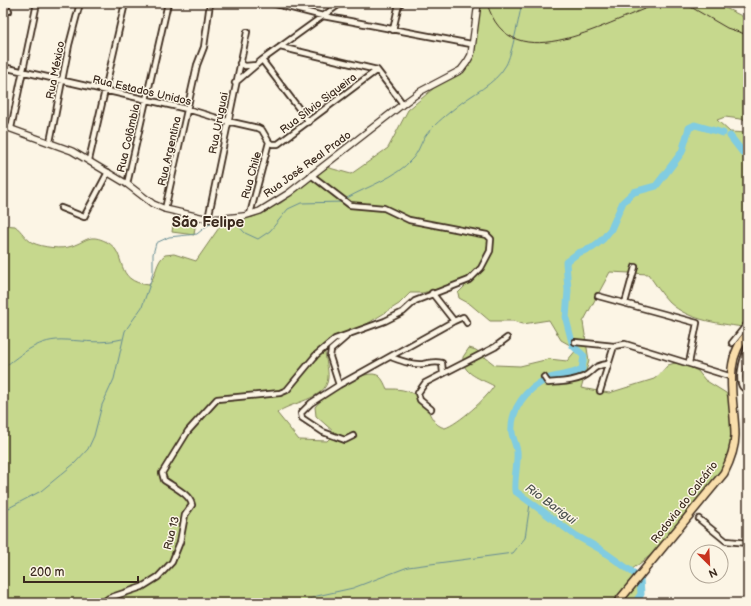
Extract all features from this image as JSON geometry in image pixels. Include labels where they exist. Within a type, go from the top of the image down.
[{"type":"main road","name":"Rodovia do Calcário","points":[[617,603],[726,468],[734,449],[735,436],[732,377],[734,357],[748,334]]},
{"type":"street","points":[[11,128],[37,3]]},
{"type":"street","name":"Rua México","points":[[50,142],[69,45],[80,3]]},
{"type":"street","points":[[89,160],[125,3]]},
{"type":"street","name":"Rua Colômbia","points":[[127,184],[168,3]]},
{"type":"street","name":"Rua Argentina","points":[[164,209],[187,109],[204,47],[210,3]]},
{"type":"street","points":[[272,3],[323,16],[471,44]]},
{"type":"street","points":[[298,9],[299,3]]},
{"type":"street","points":[[235,83],[262,60],[341,3]]},
{"type":"street","points":[[393,30],[398,8],[401,3]]},
{"type":"street","name":"Rua José Real Prado","points":[[3,126],[50,142],[89,160],[127,184],[153,204],[164,209],[208,219],[250,214],[260,211],[289,193],[421,91],[461,70],[470,55],[478,3]]},
{"type":"street","points":[[3,10],[9,11]]},
{"type":"street","name":"Rua Uruguai","points":[[208,219],[227,121],[247,32]]},
{"type":"street","points":[[280,47],[377,70],[404,104]]},
{"type":"street","points":[[262,60],[309,122]]},
{"type":"street","points":[[240,62],[245,66],[256,65]]},
{"type":"street","name":"Rua Estados Unidos","points":[[3,67],[187,109],[227,121],[258,128],[262,130],[269,142]]},
{"type":"street","name":"Rua Sílvio Siqueira","points":[[269,142],[272,144],[278,144],[377,70]]},
{"type":"street","name":"Rua Chile","points":[[250,214],[269,142]]},
{"type":"street","points":[[61,208],[84,217],[108,172]]},
{"type":"street","points":[[312,175],[350,205],[384,208],[409,220],[487,234],[491,239],[490,251],[481,268],[469,280],[458,286],[432,293],[414,301],[397,315],[349,334],[331,350],[330,357],[339,385]]},
{"type":"street","points":[[625,303],[634,267]]},
{"type":"street","points":[[432,293],[454,321]]},
{"type":"street","points":[[598,296],[697,323],[689,363]]},
{"type":"street","points":[[353,436],[345,440],[323,432],[302,418],[301,413],[312,403],[339,385],[454,321],[463,317],[468,323]]},
{"type":"street","points":[[732,342],[748,323]]},
{"type":"street","name":"Rua 13","points":[[102,603],[109,598],[142,587],[158,577],[172,562],[180,542],[185,515],[192,505],[190,499],[164,480],[162,473],[188,430],[217,399],[287,390],[316,355],[335,339],[349,334]]},
{"type":"street","points":[[431,409],[420,400],[418,393],[425,383],[495,347],[507,338]]},
{"type":"street","points":[[575,342],[614,346],[625,344],[732,377]]},
{"type":"street","points":[[600,391],[614,346]]},
{"type":"street","points":[[748,347],[741,370],[741,385],[744,389],[748,390]]},
{"type":"street","points":[[391,357],[416,364],[426,364],[434,361],[442,363],[443,373]]},
{"type":"street","points":[[544,377],[548,383],[568,382],[585,376],[592,369],[608,364]]},
{"type":"street","points":[[699,519],[726,541],[748,543]]},
{"type":"green space","points":[[482,3],[715,3],[748,19],[748,120],[725,117],[717,120],[730,132],[748,133],[748,328],[706,321],[686,314],[669,302],[648,274],[610,272],[583,322],[589,361],[581,388],[609,393],[654,379],[668,365],[675,363],[683,364],[698,371],[705,380],[726,393],[731,404],[734,439],[725,467],[686,513],[682,522],[670,538],[655,552],[631,570],[642,593],[642,603],[3,603],[3,225],[15,226],[33,243],[47,247],[68,247],[92,238],[101,239],[114,247],[118,253],[125,273],[130,278],[137,282],[149,285],[160,261],[165,255],[174,254],[196,261],[223,222],[281,203],[326,167],[351,174],[388,148],[408,110],[467,60]],"holes":[[[457,284],[466,285],[458,293],[459,298],[470,304],[490,321],[513,321],[523,324],[549,320],[561,340],[577,349],[567,361],[549,359],[520,366],[495,365],[476,350],[469,348],[463,357],[465,368],[473,375],[494,386],[472,410],[451,426],[445,428],[438,425],[433,420],[420,399],[413,394],[402,390],[387,389],[380,377],[373,374],[365,375],[345,384],[327,396],[315,407],[316,416],[335,433],[327,441],[299,440],[277,413],[283,409],[315,396],[326,385],[328,375],[325,350],[399,304],[410,293],[422,293]]]},
{"type":"green space","points":[[174,217],[196,220],[194,235],[172,232]]},
{"type":"waterway","points":[[347,198],[390,177],[405,166],[414,157],[424,138],[434,126],[461,103],[496,78],[506,65],[511,53],[522,3]]},
{"type":"waterway","name":"Rio Barigui","points":[[635,574],[600,549],[575,535],[515,491],[517,449],[512,433],[512,424],[517,408],[532,388],[551,377],[573,373],[582,369],[584,356],[573,346],[566,319],[568,290],[566,262],[578,253],[592,248],[603,239],[611,229],[623,202],[634,192],[656,186],[682,152],[689,128],[695,125],[723,133]]},
{"type":"waterway","name":"Rio Barigui","points":[[730,136],[744,154],[748,155]]},
{"type":"waterway","points":[[225,221],[236,223],[245,233],[258,239],[270,231],[288,209],[301,203],[343,202]]},
{"type":"waterway","points":[[3,511],[41,491],[75,463],[88,449],[94,436],[102,405],[114,379],[125,331],[142,307],[150,284],[153,272],[153,254],[156,243],[169,237],[197,234],[208,225],[220,221]]},
{"type":"waterway","points":[[3,368],[17,357],[39,344],[48,341],[66,340],[101,342],[122,339]]},
{"type":"waterway","points":[[300,603],[317,596],[353,588],[408,567],[513,553],[525,538],[530,504]]},
{"type":"waterway","name":"Rio Barigui","points":[[635,603],[641,594],[640,579]]},
{"type":"railway","points":[[487,3],[499,27],[517,40],[540,43],[565,39],[591,31],[661,3]]},
{"type":"railway","points":[[684,3],[727,28],[748,35]]},
{"type":"district","name":"São Felipe","points":[[208,222]]}]
